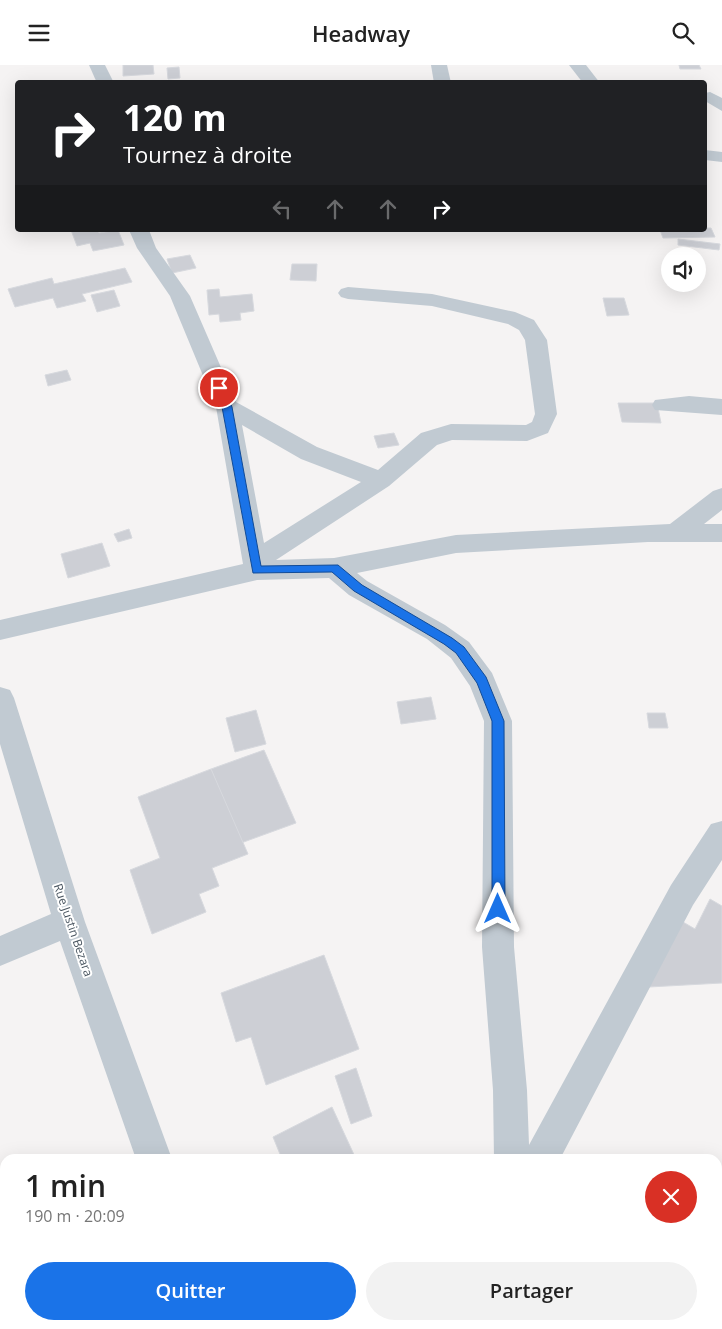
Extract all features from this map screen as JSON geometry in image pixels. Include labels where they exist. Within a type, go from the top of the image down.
[{"type":"street","points":[[97,65],[104,80]]},
{"type":"street","points":[[439,65],[442,80]]},
{"type":"street","points":[[577,65],[590,80]]},
{"type":"street","points":[[707,155],[722,157]]},
{"type":"street","points":[[140,232],[143,245],[172,281],[180,296],[227,407],[256,565]]},
{"type":"street","points":[[256,565],[381,480],[429,439],[451,432],[514,433],[539,430],[545,424],[546,415],[536,340],[527,325],[515,319],[432,300],[348,293]]},
{"type":"street","points":[[663,405],[689,404],[722,407]]},
{"type":"street","points":[[227,407],[309,453],[381,480]]},
{"type":"street","points":[[676,532],[722,497]]},
{"type":"street","points":[[0,630],[256,565],[334,568],[456,544],[676,532],[722,533]]},
{"type":"street","points":[[334,568],[358,588],[436,632],[460,650],[482,681],[498,721],[498,947],[510,1090],[512,1154]]},
{"type":"street","name":"Rue Justin Bezara","points":[[0,698],[68,922],[152,1154]]},
{"type":"street","points":[[544,1154],[682,895],[722,834]]},
{"type":"street","points":[[0,951],[68,922]]},
{"type":"building","points":[[123,65],[153,65],[154,74],[123,76]]},
{"type":"building","points":[[679,65],[699,65],[701,69],[680,69]]},
{"type":"building","points":[[179,67],[180,78],[168,79],[167,68]]},
{"type":"building","points":[[707,228],[711,228],[715,237],[663,238],[661,232],[707,232]]},
{"type":"building","points":[[72,232],[119,232],[124,245],[93,251],[90,243],[77,246]]},
{"type":"building","points":[[678,239],[720,244],[719,250],[678,245]]},
{"type":"building","points":[[190,255],[196,268],[172,273],[167,259]]},
{"type":"building","points":[[292,264],[317,264],[316,281],[290,280]]},
{"type":"building","points":[[125,268],[132,282],[82,294],[86,301],[57,308],[53,298],[15,307],[8,289],[52,278],[54,284]]},
{"type":"building","points":[[219,289],[220,297],[252,294],[254,311],[240,313],[241,320],[220,322],[219,314],[209,315],[207,290]]},
{"type":"building","points":[[114,290],[120,306],[97,312],[91,295]]},
{"type":"building","points":[[603,298],[624,298],[629,315],[607,316]]},
{"type":"building","points":[[67,370],[71,380],[48,386],[45,375]]},
{"type":"building","points":[[618,403],[657,403],[661,423],[622,422]]},
{"type":"building","points":[[394,433],[399,445],[378,448],[374,436]]},
{"type":"building","points":[[129,529],[132,538],[118,542],[114,534]]},
{"type":"building","points":[[102,543],[110,566],[68,578],[61,554]]},
{"type":"building","points":[[431,697],[436,719],[401,724],[397,702]]},
{"type":"building","points":[[256,710],[266,744],[235,752],[226,718]]},
{"type":"building","points":[[647,713],[665,713],[668,728],[649,728]]},
{"type":"building","points":[[264,750],[296,823],[241,843],[211,769]]},
{"type":"building","points":[[211,769],[248,854],[212,868],[219,886],[199,894],[206,912],[152,934],[130,870],[160,858],[138,797]]},
{"type":"building","points":[[710,899],[722,906],[722,983],[649,987],[683,922],[695,929]]},
{"type":"building","points":[[324,955],[359,1049],[266,1085],[251,1037],[236,1042],[221,993]]},
{"type":"building","points":[[356,1068],[372,1116],[351,1124],[335,1076]]},
{"type":"building","points":[[332,1107],[354,1154],[280,1154],[273,1137]]},
{"type":"route","points":[[219,388],[227,407],[257,570],[334,568],[358,588],[436,632],[460,650],[482,681],[498,721],[498,909]]}]
